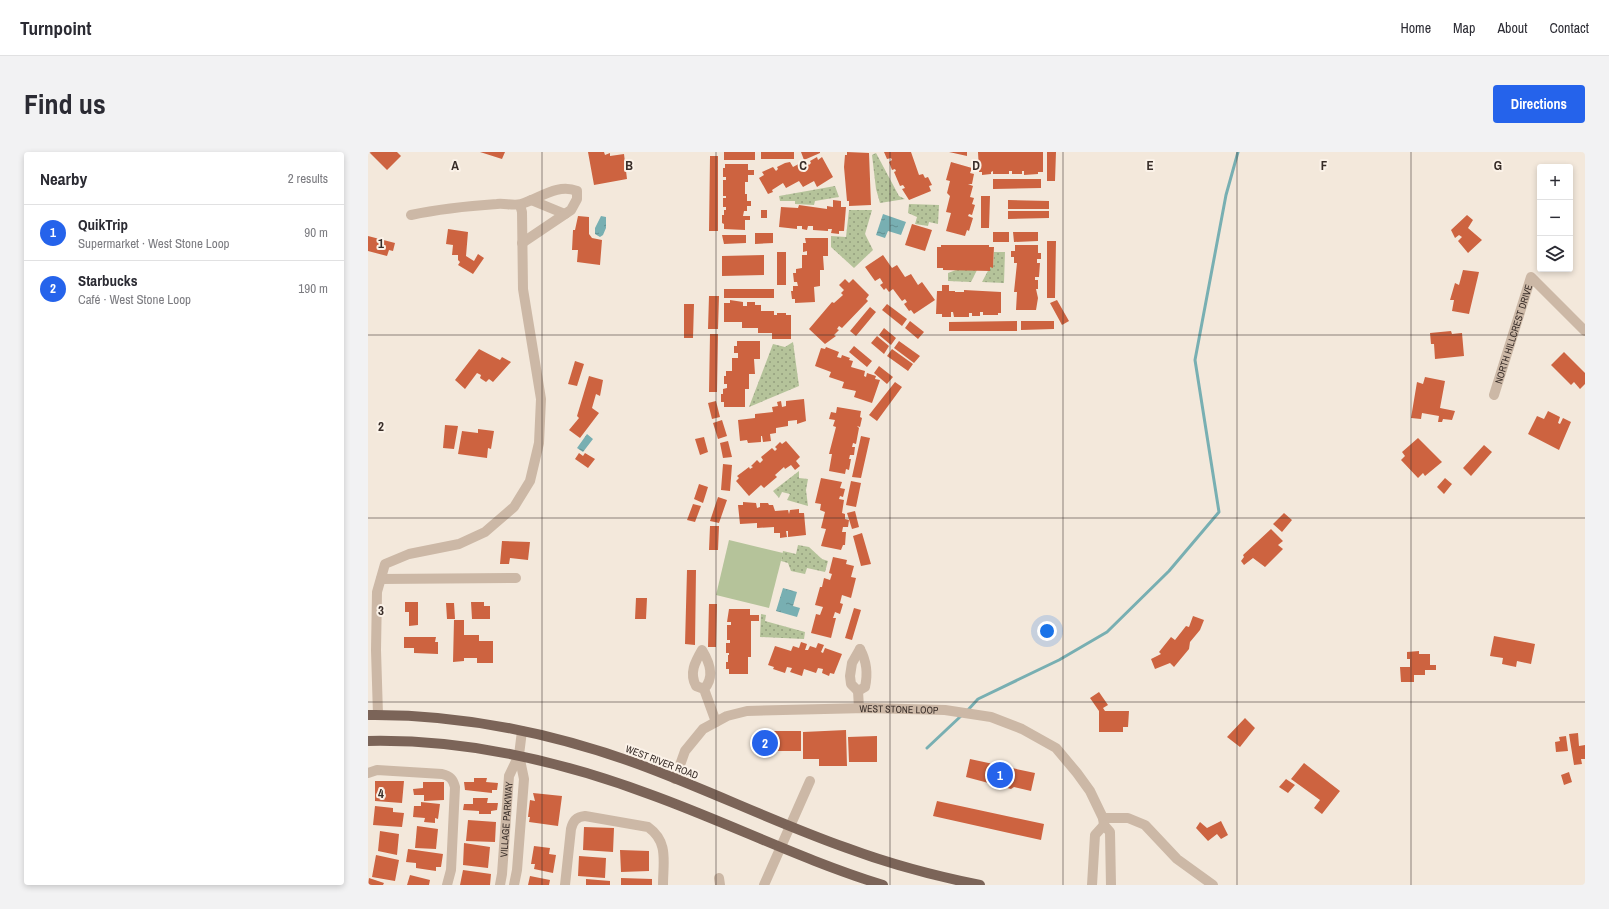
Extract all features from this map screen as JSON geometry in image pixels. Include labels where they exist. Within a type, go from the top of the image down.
[{"type":"main road","name":"WEST RIVER ROAD","points":[[373,715],[454,720],[522,731],[600,751],[675,779],[791,827],[868,856],[936,876],[980,885]]},
{"type":"main road","points":[[368,741],[438,743],[481,748],[519,755],[579,770],[683,807],[781,848],[883,885]]},
{"type":"street","points":[[411,215],[443,208],[504,203],[520,205],[555,191],[572,189],[577,191],[577,199],[571,210],[522,243]]},
{"type":"street","points":[[531,200],[565,214]]},
{"type":"street","points":[[373,715],[378,592],[385,564],[409,554],[459,544],[485,532],[514,507],[530,481],[539,443],[541,399],[523,289],[522,212],[520,205]]},
{"type":"street","name":"NORTH HILLCREST DRIVE","points":[[1494,395],[1530,277],[1585,331]]},
{"type":"street","points":[[381,579],[516,578]]},
{"type":"street","points":[[704,690],[716,722]]},
{"type":"street","points":[[858,691],[859,708]]},
{"type":"street","name":"WEST STONE LOOP","points":[[675,779],[685,751],[704,729],[727,716],[747,711],[859,708],[945,710],[991,717],[1022,729],[1056,748],[1077,772],[1090,791],[1103,822],[1110,832],[1111,885]]},
{"type":"street","name":"VILLAGE PARKWAY","points":[[500,885],[509,776],[519,755],[522,731]]},
{"type":"street","name":"VILLAGE PARKWAY","points":[[514,885],[517,870],[524,779],[519,755]]},
{"type":"street","points":[[373,772],[449,776],[454,782],[451,870],[447,885]]},
{"type":"street","points":[[768,884],[781,848],[810,782]]},
{"type":"street","points":[[565,885],[571,829],[573,821],[580,816],[591,816],[648,827],[660,838],[663,847],[663,885]]},
{"type":"street","points":[[1092,885],[1095,835],[1103,822],[1128,818],[1145,825],[1176,859],[1213,885]]},
{"type":"green space","points":[[876,153],[899,196],[905,199],[880,203],[876,189],[872,155]]},
{"type":"green space","points":[[835,186],[839,197],[815,201],[814,205],[795,204],[795,201],[780,201],[779,196]]},
{"type":"green space","points":[[909,204],[939,205],[938,224],[929,222],[928,226],[915,224],[917,217],[908,213]]},
{"type":"green space","points":[[849,210],[872,210],[865,234],[873,250],[854,268],[831,247],[831,236],[846,237]]},
{"type":"green space","points":[[994,252],[1005,252],[1004,283],[982,282],[990,267],[993,267]]},
{"type":"green space","points":[[956,270],[977,270],[971,282],[948,281],[948,273]]},
{"type":"green space","points":[[793,342],[799,386],[749,407],[773,344],[785,347]]},
{"type":"green space","points":[[799,471],[799,478],[808,479],[806,490],[808,506],[787,500],[790,494],[782,492],[779,498],[773,491]]},
{"type":"green space","points":[[729,540],[783,553],[769,608],[716,595]]},
{"type":"green space","points":[[798,545],[809,547],[822,559],[828,561],[825,572],[807,568],[805,574],[791,571],[788,563],[781,561],[783,551],[796,554]]},
{"type":"green space","points":[[761,614],[766,615],[765,621],[805,632],[804,639],[760,637]]},
{"type":"water","points":[[883,214],[906,222],[901,235],[888,231],[885,238],[876,235]]},
{"type":"water","points":[[601,216],[606,217],[606,228],[603,235],[600,237],[595,234],[595,228]]},
{"type":"water","points":[[587,434],[593,439],[583,452],[577,448]]},
{"type":"water","points":[[783,588],[797,592],[793,606],[800,608],[797,617],[776,611]]},
{"type":"building","points":[[369,152],[397,152],[401,156],[387,170]]},
{"type":"building","points":[[480,152],[505,152],[502,159]]},
{"type":"building","points":[[588,152],[604,152],[605,155],[610,153],[610,156],[624,154],[627,179],[594,185]]},
{"type":"building","points":[[724,152],[755,152],[755,160],[724,160]]},
{"type":"building","points":[[761,152],[794,152],[794,159],[761,159]]},
{"type":"building","points":[[801,152],[820,152],[820,153],[804,160]]},
{"type":"building","points":[[847,152],[869,153],[871,205],[849,206],[849,201],[847,201],[844,167],[845,155],[847,155]]},
{"type":"building","points":[[884,152],[911,152],[919,175],[923,174],[925,178],[928,177],[932,185],[929,186],[931,191],[909,200],[902,189],[905,188],[903,185],[900,186],[894,172],[896,171],[895,169],[892,170],[889,162],[892,160],[891,158],[887,159]]},
{"type":"building","points":[[949,152],[967,152],[967,156]]},
{"type":"building","points":[[978,152],[1043,152],[1043,172],[1024,175],[1024,171],[1022,171],[1022,174],[1012,174],[1012,171],[1009,171],[1009,174],[993,174],[993,171],[991,174],[982,175],[982,172],[979,172]]},
{"type":"building","points":[[1047,152],[1056,152],[1055,181],[1047,181]]},
{"type":"building","points":[[710,156],[718,156],[718,231],[709,231]]},
{"type":"building","points":[[817,157],[818,160],[822,157],[833,177],[817,187],[814,181],[803,187],[799,181],[786,188],[783,183],[772,190],[773,192],[768,194],[759,178],[764,175],[762,172],[773,167],[776,171],[778,169],[777,167],[785,163],[790,162],[793,167],[806,160],[809,165],[811,163],[810,161]]},
{"type":"building","points":[[951,162],[972,168],[970,173],[974,174],[972,184],[968,184],[973,186],[970,197],[974,198],[972,204],[975,205],[972,215],[969,214],[968,216],[973,218],[969,231],[967,230],[965,236],[946,231],[951,213],[946,212],[950,196],[947,193],[950,181],[946,180]]},
{"type":"building","points":[[725,164],[748,164],[748,170],[754,170],[754,175],[748,175],[748,182],[745,182],[745,194],[747,194],[747,201],[751,201],[751,206],[747,206],[747,211],[744,211],[743,216],[750,216],[750,220],[745,220],[745,230],[724,229],[724,224],[722,223],[722,215],[724,215],[724,210],[726,210],[726,207],[723,207],[723,198],[726,198],[726,196],[723,196],[723,180],[726,180],[726,177],[723,177],[723,168],[725,168]]},
{"type":"building","points":[[993,179],[1041,179],[1041,188],[993,189]]},
{"type":"building","points":[[981,196],[990,196],[989,228],[981,228]]},
{"type":"building","points":[[833,200],[841,201],[841,207],[846,207],[844,231],[839,231],[839,234],[831,233],[832,229],[828,229],[828,231],[813,230],[813,226],[808,226],[807,230],[802,229],[802,226],[797,226],[797,229],[779,227],[781,207],[798,208],[799,205],[827,209],[827,206],[833,207]]},
{"type":"building","points":[[1008,200],[1049,201],[1049,209],[1008,209]]},
{"type":"building","points":[[761,210],[767,210],[767,218],[761,218]]},
{"type":"building","points":[[1008,211],[1049,211],[1049,218],[1008,219]]},
{"type":"building","points":[[1467,215],[1473,220],[1468,228],[1482,240],[1468,253],[1458,241],[1462,237],[1459,235],[1455,238],[1451,230]]},
{"type":"building","points":[[578,216],[589,217],[589,234],[592,238],[602,240],[600,265],[577,262],[578,250],[572,250],[573,230],[575,230]]},
{"type":"building","points":[[912,224],[932,230],[925,251],[905,245]]},
{"type":"building","points":[[448,229],[468,232],[466,256],[474,261],[478,254],[484,258],[473,274],[458,265],[460,262],[458,260],[458,255],[452,255],[453,245],[446,244]]},
{"type":"building","points":[[993,232],[1009,232],[1009,242],[993,242]]},
{"type":"building","points":[[1013,232],[1038,232],[1038,241],[1014,242]]},
{"type":"building","points":[[755,233],[773,233],[773,243],[755,244]]},
{"type":"building","points":[[722,235],[746,235],[746,243],[724,244]]},
{"type":"building","points":[[368,236],[395,243],[393,251],[389,250],[387,256],[368,251]]},
{"type":"building","points":[[805,238],[828,238],[828,256],[823,256],[824,270],[820,270],[820,286],[814,287],[815,302],[795,303],[795,299],[792,299],[791,291],[793,291],[793,286],[798,286],[797,282],[794,282],[793,273],[796,273],[796,269],[802,268],[802,255],[807,255],[807,251],[803,252],[803,243],[806,243]]},
{"type":"building","points":[[1047,241],[1056,241],[1055,298],[1047,298]]},
{"type":"building","points":[[941,245],[989,245],[989,247],[994,247],[993,268],[990,267],[990,271],[943,270],[943,268],[937,268],[937,247],[941,247]]},
{"type":"building","points":[[1015,245],[1038,245],[1038,253],[1041,253],[1041,259],[1037,259],[1037,263],[1040,263],[1039,277],[1035,277],[1035,280],[1038,280],[1038,289],[1036,289],[1038,298],[1036,310],[1016,310],[1017,292],[1014,292],[1017,263],[1014,263],[1014,257],[1011,257],[1011,251],[1015,251]]},
{"type":"building","points":[[777,252],[786,252],[786,285],[777,285]]},
{"type":"building","points":[[764,255],[764,275],[722,276],[722,256]]},
{"type":"building","points":[[883,255],[892,268],[897,265],[905,277],[911,274],[918,285],[922,282],[935,300],[914,314],[911,310],[909,311],[904,304],[907,302],[905,299],[902,301],[893,289],[889,292],[886,288],[884,290],[880,285],[883,283],[880,278],[875,281],[865,267]]},
{"type":"building","points":[[1463,270],[1479,272],[1469,314],[1452,311],[1454,300],[1450,300],[1455,283],[1459,285]]},
{"type":"building","points":[[845,279],[849,283],[853,279],[869,295],[866,299],[868,301],[842,328],[839,326],[837,329],[839,330],[834,335],[836,336],[825,344],[809,329],[832,302],[834,303],[843,295],[841,293],[844,290],[839,285]]},
{"type":"building","points":[[942,285],[949,285],[949,291],[955,292],[964,292],[964,290],[1001,292],[1001,313],[998,313],[998,315],[983,315],[983,312],[980,312],[980,316],[972,316],[972,313],[969,313],[969,317],[954,317],[953,312],[951,312],[951,317],[942,317],[942,314],[936,314],[937,291],[942,291]]},
{"type":"building","points":[[724,289],[774,289],[774,298],[724,298]]},
{"type":"building","points":[[709,296],[719,296],[718,329],[708,329]]},
{"type":"building","points":[[730,300],[743,302],[743,306],[747,306],[747,302],[755,302],[755,305],[761,305],[761,311],[774,311],[774,315],[777,315],[777,313],[786,313],[786,315],[791,315],[791,339],[772,339],[772,333],[758,333],[758,328],[742,328],[742,322],[724,322],[724,303],[730,303]]},
{"type":"building","points":[[1057,300],[1069,321],[1062,325],[1050,303]]},
{"type":"building","points":[[684,304],[694,304],[693,338],[684,338]]},
{"type":"building","points":[[887,304],[907,319],[902,326],[882,310]]},
{"type":"building","points":[[870,307],[876,312],[856,336],[850,331]]},
{"type":"building","points":[[910,321],[924,332],[918,339],[905,328]]},
{"type":"building","points":[[1017,321],[1017,331],[949,331],[949,322]]},
{"type":"building","points":[[1021,321],[1054,321],[1054,329],[1021,330]]},
{"type":"building","points":[[884,328],[896,338],[891,345],[879,335]]},
{"type":"building","points":[[1451,331],[1452,334],[1462,333],[1464,356],[1435,359],[1434,344],[1431,344],[1430,333]]},
{"type":"building","points":[[710,334],[718,334],[717,392],[709,392]]},
{"type":"building","points":[[877,336],[889,346],[884,354],[871,343]]},
{"type":"building","points":[[737,341],[760,341],[760,359],[754,359],[755,374],[749,374],[749,389],[745,389],[745,407],[724,407],[724,402],[721,402],[721,394],[723,394],[723,389],[727,388],[727,384],[724,384],[724,376],[726,376],[726,371],[732,371],[732,358],[738,358],[738,353],[734,353],[734,346],[737,346]]},
{"type":"building","points":[[899,341],[920,356],[914,363],[894,348]]},
{"type":"building","points":[[854,346],[872,361],[867,367],[849,352]]},
{"type":"building","points":[[826,347],[839,352],[837,357],[841,358],[842,355],[850,358],[849,360],[853,361],[851,367],[865,371],[864,376],[866,377],[867,373],[876,376],[875,379],[880,380],[872,403],[854,397],[856,391],[842,388],[844,382],[829,377],[831,372],[815,366],[821,348],[825,349]]},
{"type":"building","points":[[479,349],[500,360],[502,357],[511,362],[493,382],[489,379],[486,382],[480,378],[481,375],[477,373],[465,389],[455,380]]},
{"type":"building","points":[[892,349],[913,364],[908,371],[887,356]]},
{"type":"building","points":[[1564,352],[1585,373],[1585,384],[1580,389],[1574,382],[1571,385],[1551,365]]},
{"type":"building","points":[[575,361],[584,364],[577,386],[568,384]]},
{"type":"building","points":[[879,366],[893,377],[887,384],[874,373]]},
{"type":"building","points":[[589,376],[603,380],[600,396],[596,394],[592,408],[599,413],[580,438],[569,430],[579,418],[577,416]]},
{"type":"building","points":[[1425,377],[1445,381],[1440,408],[1455,411],[1452,420],[1443,419],[1442,422],[1438,422],[1439,416],[1422,413],[1421,419],[1411,418],[1417,382],[1423,384]]},
{"type":"building","points":[[895,382],[902,387],[877,421],[869,415]]},
{"type":"building","points":[[804,399],[806,421],[797,424],[797,420],[788,421],[788,426],[776,428],[776,433],[770,434],[771,441],[763,442],[761,436],[761,442],[748,443],[747,440],[740,441],[738,420],[755,418],[755,414],[773,412],[772,407],[778,406],[777,402],[781,401],[782,407],[786,406],[786,401]]},
{"type":"building","points":[[716,401],[720,417],[712,419],[708,403]]},
{"type":"building","points":[[837,407],[861,411],[860,417],[862,418],[860,427],[857,426],[859,428],[856,444],[853,443],[852,447],[855,447],[854,455],[850,455],[849,459],[851,459],[849,470],[846,469],[845,474],[829,471],[832,454],[829,454],[836,427],[833,426],[835,420],[829,419],[831,412],[836,413]]},
{"type":"building","points":[[1548,411],[1560,417],[1558,423],[1560,424],[1563,418],[1571,422],[1559,450],[1528,434],[1537,416],[1544,419]]},
{"type":"building","points":[[722,420],[727,436],[718,439],[713,423]]},
{"type":"building","points":[[445,425],[458,426],[454,449],[443,448]]},
{"type":"building","points":[[478,429],[494,431],[491,449],[488,448],[487,458],[458,454],[462,431],[478,433]]},
{"type":"building","points":[[861,436],[870,438],[861,478],[852,477]]},
{"type":"building","points":[[704,437],[708,452],[700,455],[695,439]]},
{"type":"building","points":[[1418,438],[1442,462],[1425,476],[1423,473],[1418,478],[1401,460],[1405,456],[1402,452]]},
{"type":"building","points":[[728,441],[732,457],[723,458],[720,443]]},
{"type":"building","points":[[786,441],[800,457],[796,461],[800,466],[795,470],[791,465],[785,469],[784,467],[775,475],[777,477],[764,488],[761,485],[749,496],[736,481],[739,478],[737,476],[749,467],[750,469],[753,467],[751,466],[757,460],[760,463],[763,460],[761,457],[772,448],[775,451],[777,449],[775,447],[780,442],[782,444]]},
{"type":"building","points":[[1484,445],[1492,452],[1471,476],[1463,468]]},
{"type":"building","points":[[579,453],[583,456],[585,453],[595,459],[588,468],[575,459]]},
{"type":"building","points":[[723,464],[732,465],[730,491],[721,490]]},
{"type":"building","points":[[821,478],[842,482],[840,488],[845,489],[843,497],[840,496],[839,499],[844,500],[842,513],[845,514],[845,519],[849,520],[848,527],[843,527],[842,532],[846,532],[845,545],[843,545],[841,550],[821,546],[826,529],[821,528],[825,512],[820,510],[821,504],[815,503]]},
{"type":"building","points":[[1445,478],[1452,484],[1444,494],[1437,487]]},
{"type":"building","points":[[851,481],[861,483],[856,507],[846,505]]},
{"type":"building","points":[[699,484],[708,487],[703,503],[694,499]]},
{"type":"building","points":[[718,497],[727,500],[719,523],[710,521]]},
{"type":"building","points":[[743,502],[756,503],[757,508],[760,507],[760,503],[768,503],[769,505],[773,505],[775,511],[788,510],[789,514],[790,510],[799,509],[799,513],[804,513],[806,535],[788,537],[788,531],[786,531],[787,537],[780,538],[780,533],[774,533],[774,527],[757,528],[757,523],[740,524],[738,505],[743,505]]},
{"type":"building","points":[[693,504],[701,506],[695,522],[687,520]]},
{"type":"building","points":[[855,511],[859,527],[852,529],[847,513]]},
{"type":"building","points":[[1284,513],[1292,520],[1282,532],[1273,524]]},
{"type":"building","points":[[710,526],[719,526],[718,550],[709,550]]},
{"type":"building","points":[[1271,529],[1283,541],[1278,545],[1283,549],[1265,567],[1253,558],[1244,565],[1241,561],[1244,557],[1243,555]]},
{"type":"building","points":[[862,533],[871,564],[861,566],[853,536]]},
{"type":"building","points":[[502,541],[530,542],[528,560],[510,558],[509,564],[500,564]]},
{"type":"building","points":[[833,557],[847,560],[846,564],[854,566],[851,577],[856,578],[851,598],[842,595],[840,603],[843,604],[840,614],[835,612],[833,618],[836,618],[831,638],[811,633],[816,614],[820,615],[823,607],[815,605],[824,578],[830,580],[832,574],[829,573]]},
{"type":"building","points":[[687,570],[696,570],[695,645],[685,644]]},
{"type":"building","points":[[636,598],[647,598],[646,619],[635,619]]},
{"type":"building","points":[[405,602],[418,602],[418,625],[409,626],[409,612],[405,612]]},
{"type":"building","points":[[471,602],[484,602],[484,606],[490,606],[490,619],[472,619]]},
{"type":"building","points":[[446,603],[454,603],[455,619],[447,619]]},
{"type":"building","points":[[709,604],[717,604],[716,647],[708,647]]},
{"type":"building","points":[[854,608],[861,610],[852,640],[845,638]]},
{"type":"building","points":[[729,609],[750,609],[750,615],[759,615],[759,621],[751,621],[751,657],[748,657],[748,674],[729,674],[729,669],[726,669],[726,662],[728,662],[729,653],[726,653],[726,643],[730,643],[730,640],[727,640],[727,625],[731,625],[731,622],[727,622]]},
{"type":"building","points":[[1193,616],[1204,620],[1200,630],[1190,642],[1189,649],[1174,667],[1170,663],[1155,669],[1151,659],[1161,654],[1159,652],[1171,637],[1175,640],[1186,626],[1189,627]]},
{"type":"building","points":[[454,620],[464,620],[464,635],[479,635],[479,641],[493,641],[493,663],[477,663],[477,658],[464,658],[464,661],[453,662]]},
{"type":"building","points":[[1494,636],[1535,644],[1531,664],[1517,661],[1516,667],[1502,664],[1503,658],[1490,656]]},
{"type":"building","points":[[404,637],[436,637],[435,642],[438,642],[438,654],[414,653],[414,648],[404,648]]},
{"type":"building","points":[[801,642],[807,644],[805,650],[808,650],[810,646],[816,648],[818,643],[824,645],[821,652],[823,653],[825,648],[842,654],[834,674],[830,673],[829,676],[822,673],[823,669],[818,668],[816,673],[804,669],[802,676],[790,672],[792,668],[787,667],[785,673],[773,669],[774,667],[768,665],[775,646],[791,651],[793,646],[799,648]]},
{"type":"building","points":[[1419,651],[1419,654],[1430,654],[1430,665],[1436,665],[1436,670],[1425,670],[1425,675],[1414,675],[1414,682],[1401,682],[1400,667],[1410,667],[1410,659],[1407,659],[1407,652]]},
{"type":"building","points":[[1099,692],[1108,705],[1103,708],[1105,711],[1129,711],[1128,727],[1123,727],[1123,732],[1099,732],[1099,711],[1090,698]]},
{"type":"building","points":[[1245,718],[1255,728],[1240,747],[1227,737]]},
{"type":"building","points":[[846,730],[847,766],[819,766],[819,759],[803,759],[803,732]]},
{"type":"building","points":[[762,731],[801,731],[801,751],[762,751]]},
{"type":"building","points":[[1578,733],[1579,746],[1585,745],[1585,759],[1581,759],[1582,764],[1574,765],[1569,734]]},
{"type":"building","points":[[877,736],[877,762],[849,762],[848,737]]},
{"type":"building","points":[[1566,736],[1568,751],[1556,752],[1555,742],[1560,741],[1559,737]]},
{"type":"building","points":[[970,759],[1035,773],[1031,791],[1014,787],[1011,789],[966,777]]},
{"type":"building","points":[[1304,763],[1340,791],[1322,814],[1314,808],[1320,800],[1291,779]]},
{"type":"building","points":[[1569,772],[1572,782],[1564,785],[1561,775]]},
{"type":"building","points":[[474,778],[487,778],[486,782],[498,783],[497,790],[492,790],[492,793],[465,790],[464,782],[474,782]]},
{"type":"building","points":[[1286,779],[1295,785],[1288,793],[1279,787]]},
{"type":"building","points":[[375,781],[404,781],[402,803],[375,801]]},
{"type":"building","points":[[423,782],[444,782],[444,800],[424,801],[424,795],[414,795],[413,789],[423,788]]},
{"type":"building","points":[[533,793],[562,796],[558,826],[529,822],[530,817],[528,817],[530,800],[535,801]]},
{"type":"building","points":[[473,798],[488,798],[487,803],[498,803],[497,810],[491,811],[491,814],[479,814],[479,811],[463,810],[464,804],[473,804]]},
{"type":"building","points":[[937,801],[1044,824],[1041,840],[933,816]]},
{"type":"building","points":[[421,802],[440,804],[438,819],[435,818],[435,823],[424,822],[425,818],[413,817],[414,806],[421,806]]},
{"type":"building","points":[[375,806],[393,808],[393,812],[404,813],[402,827],[373,825]]},
{"type":"building","points":[[468,820],[496,822],[495,842],[466,841]]},
{"type":"building","points":[[1221,821],[1228,835],[1221,839],[1217,834],[1208,841],[1196,828],[1200,822],[1207,828]]},
{"type":"building","points":[[417,826],[438,829],[436,849],[415,848]]},
{"type":"building","points":[[584,827],[614,828],[613,852],[583,850]]},
{"type":"building","points":[[380,831],[399,834],[397,855],[378,851]]},
{"type":"building","points":[[464,843],[490,847],[488,868],[463,865]]},
{"type":"building","points":[[534,846],[550,848],[549,854],[556,855],[553,873],[534,869],[535,864],[531,864]]},
{"type":"building","points":[[408,849],[443,854],[441,867],[436,867],[436,871],[416,868],[416,863],[406,862]]},
{"type":"building","points":[[620,850],[649,851],[649,871],[621,872]]},
{"type":"building","points":[[376,855],[399,860],[395,881],[372,877]]},
{"type":"building","points":[[579,856],[606,858],[605,878],[578,876]]},
{"type":"building","points":[[463,870],[491,874],[490,885],[460,885]]},
{"type":"building","points":[[410,875],[430,880],[429,885],[407,885]]},
{"type":"building","points":[[530,876],[550,880],[549,885],[528,885]]},
{"type":"building","points":[[369,878],[384,883],[383,885],[368,885]]},
{"type":"building","points":[[621,878],[652,879],[652,885],[621,885]]},
{"type":"building","points":[[586,879],[610,881],[610,885],[586,885]]},
{"type":"waterway","points":[[967,711],[978,699],[1059,660],[1107,632],[1169,571],[1219,512],[1195,360],[1226,195],[1238,152]]},
{"type":"waterway","points":[[927,748],[961,716]]},
{"type":"place","name":"Starbucks","points":[[765,743]]},
{"type":"place","name":"QuikTrip","points":[[1000,775]]}]
